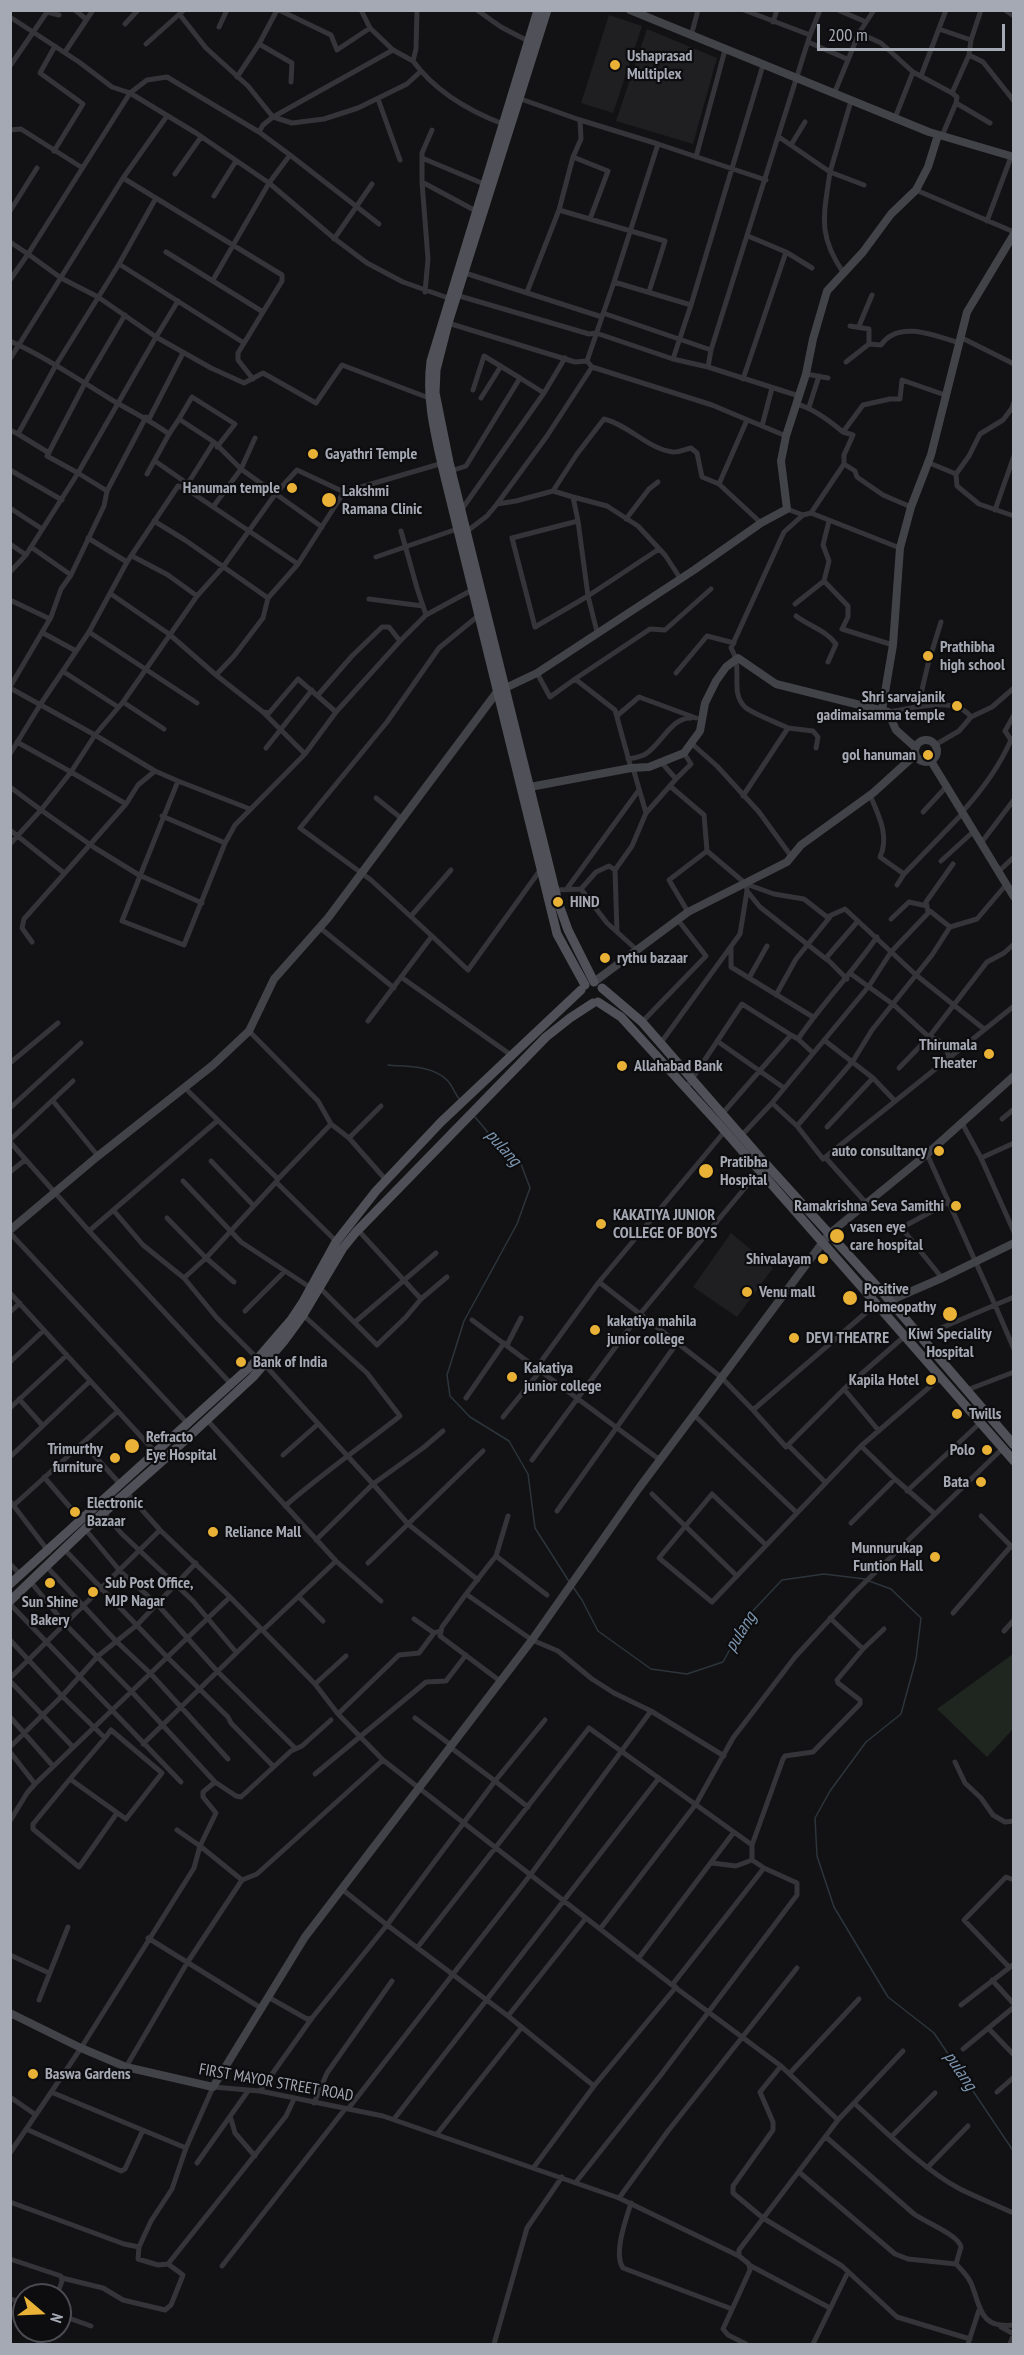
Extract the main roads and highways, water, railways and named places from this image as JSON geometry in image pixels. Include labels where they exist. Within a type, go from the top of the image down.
[{"type":"main road","points":[[340,1245],[358,1230],[546,1037],[570,1018],[596,1003],[603,995],[591,986],[558,937],[447,465],[429,398],[431,361],[453,297],[476,211],[538,10]]},
{"type":"main road","points":[[547,10],[465,273],[453,297],[436,370],[435,393],[447,465],[462,509],[462,531],[471,590],[561,890],[568,930],[591,986],[642,1022],[1012,1443]]},
{"type":"main road","points":[[591,986],[584,1000],[596,1003],[621,1017],[906,1335],[1014,1461]]},
{"type":"main road","points":[[10,1584],[81,1520],[124,1489],[207,1420],[303,1315],[340,1245],[386,1180],[441,1122],[511,1055],[591,986]]},
{"type":"main road","points":[[10,1602],[54,1558],[104,1514],[124,1489],[187,1424],[261,1362],[316,1288]]},
{"type":"waterway","name":"pulang","points":[[388,1065],[427,1069],[441,1075],[460,1100]]},
{"type":"waterway","name":"pulang","points":[[475,1117],[496,1142],[521,1164],[530,1188],[517,1224],[464,1321],[447,1375],[450,1396],[470,1417],[509,1441],[528,1474],[535,1528],[570,1583]]},
{"type":"waterway","name":"pulang","points":[[573,1587],[598,1631],[651,1669],[687,1674],[723,1662],[748,1616],[782,1580],[824,1574],[865,1579]]},
{"type":"waterway","name":"pulang","points":[[869,1581],[891,1589],[921,1618],[916,1659],[901,1714],[866,1742],[830,1791],[815,1818],[817,1856],[834,1907],[888,1997],[934,2033],[1014,2152]]},
{"type":"place","name":"Ushaprasad Multiplex","points":[[615,65]]},
{"type":"place","name":"Gayathri Temple","points":[[313,454]]},
{"type":"place","name":"Hanuman temple","points":[[292,488]]},
{"type":"place","name":"Lakshmi Ramana Clinic","points":[[329,500]]},
{"type":"place","name":"Prathibha high school","points":[[928,656]]},
{"type":"place","name":"Shri sarvajanik gadimaisamma temple","points":[[957,706]]},
{"type":"place","name":"gol hanuman","points":[[928,755]]},
{"type":"place","name":"HIND","points":[[558,902]]},
{"type":"place","name":"rythu bazaar","points":[[605,958]]},
{"type":"place","name":"Thirumala Theater","points":[[989,1054]]},
{"type":"place","name":"Allahabad Bank","points":[[622,1066]]},
{"type":"place","name":"auto consultancy","points":[[939,1151]]},
{"type":"place","name":"Pratibha Hospital","points":[[706,1171]]},
{"type":"place","name":"Ramakrishna Seva Samithi","points":[[956,1206]]},
{"type":"place","name":"KAKATIYA JUNIOR COLLEGE OF BOYS","points":[[601,1224]]},
{"type":"place","name":"vasen eye care hospital","points":[[837,1236]]},
{"type":"place","name":"Shivalayam","points":[[823,1259]]},
{"type":"place","name":"Venu mall","points":[[747,1292]]},
{"type":"place","name":"Positive Homeopathy","points":[[850,1298]]},
{"type":"place","name":"Kiwi Speciality Hospital","points":[[950,1314]]},
{"type":"place","name":"kakatiya mahila junior college","points":[[595,1330]]},
{"type":"place","name":"DEVI THEATRE","points":[[794,1338]]},
{"type":"place","name":"Bank of India","points":[[241,1362]]},
{"type":"place","name":"Kakatiya junior college","points":[[512,1377]]},
{"type":"place","name":"Kapila Hotel","points":[[931,1380]]},
{"type":"place","name":"Twills","points":[[957,1414]]},
{"type":"place","name":"Refracto Eye Hospital","points":[[132,1446]]},
{"type":"place","name":"Polo","points":[[987,1450]]},
{"type":"place","name":"Trimurthy furniture","points":[[115,1458]]},
{"type":"place","name":"Bata","points":[[981,1482]]},
{"type":"place","name":"Electronic Bazaar","points":[[75,1512]]},
{"type":"place","name":"Reliance Mall","points":[[213,1532]]},
{"type":"place","name":"Munnurukap Funtion Hall","points":[[935,1557]]},
{"type":"place","name":"Sun Shine Bakery","points":[[50,1583]]},
{"type":"place","name":"Sub Post Office, MJP Nagar","points":[[93,1592]]},
{"type":"place","name":"Baswa Gardens","points":[[33,2074]]}]
